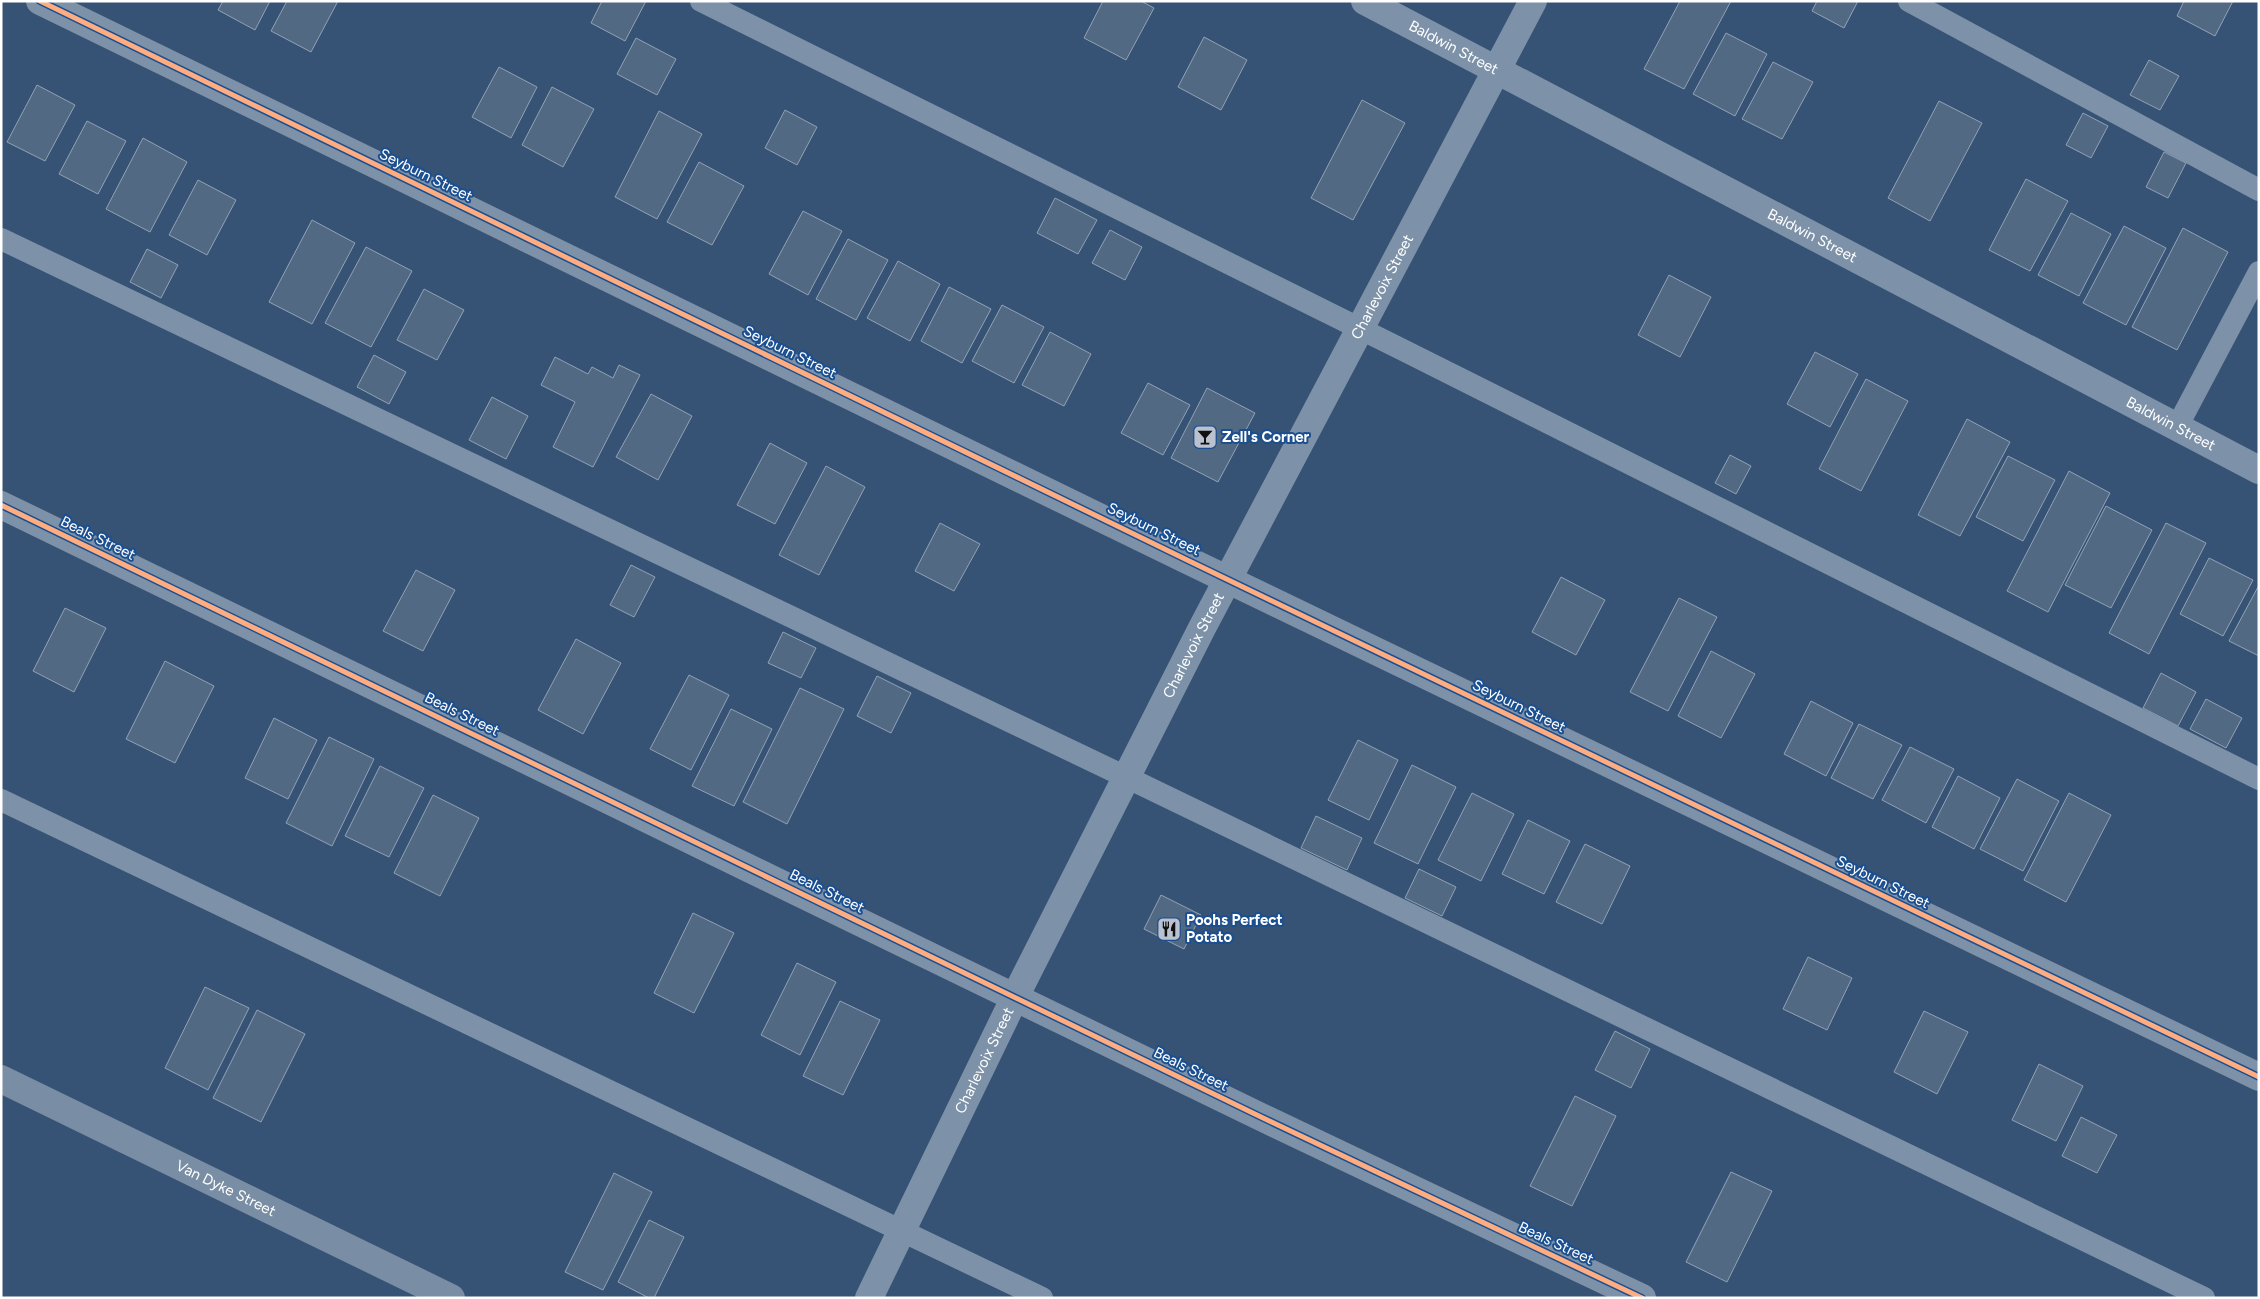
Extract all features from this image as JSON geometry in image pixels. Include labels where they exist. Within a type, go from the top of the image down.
[{"type":"main road","name":"Van Dyke Street","points":[[1,1079],[451,1298]]},
{"type":"street","name":"Seyburn Street","points":[[40,1],[1227,579],[2259,1078]]},
{"type":"street","name":"Baldwin Street","points":[[1365,1],[2259,470]]},
{"type":"street","name":"Charlevoix Street","points":[[870,1298],[1015,997],[1227,579],[1533,1]]},
{"type":"street","name":"Beals Street","points":[[1,504],[1259,1116],[1642,1298]]},
{"type":"lane","points":[[701,1],[2259,779]]},
{"type":"lane","points":[[1909,1],[2259,190]]},
{"type":"lane","points":[[1,239],[1126,778],[2204,1298]]},
{"type":"lane","points":[[2177,427],[2259,272]]},
{"type":"lane","points":[[1,800],[902,1230],[1006,1290],[1042,1298]]},
{"type":"building","points":[[223,1],[270,1],[255,30],[218,10]]},
{"type":"building","points":[[287,1],[338,1],[311,52],[271,31]]},
{"type":"building","points":[[602,1],[646,1],[625,41],[591,23]]},
{"type":"building","points":[[1103,1],[1141,1],[1154,8],[1126,60],[1084,38]]},
{"type":"building","points":[[1680,1],[1731,1],[1684,89],[1644,69]]},
{"type":"building","points":[[1817,1],[1858,1],[1844,28],[1812,11]]},
{"type":"building","points":[[2184,1],[2233,1],[2215,36],[2177,16]]},
{"type":"building","points":[[1726,33],[1767,54],[1735,116],[1693,94]]},
{"type":"building","points":[[1204,37],[1247,60],[1221,110],[1178,87]]},
{"type":"building","points":[[636,38],[676,59],[657,95],[617,74]]},
{"type":"building","points":[[2149,60],[2179,76],[2160,110],[2130,95]]},
{"type":"building","points":[[1773,62],[1813,82],[1782,139],[1742,119]]},
{"type":"building","points":[[499,67],[537,87],[511,138],[472,117]]},
{"type":"building","points":[[37,85],[75,105],[45,161],[7,142]]},
{"type":"building","points":[[552,87],[594,109],[563,167],[522,145]]},
{"type":"building","points":[[1362,100],[1405,123],[1353,220],[1311,198]]},
{"type":"building","points":[[1939,101],[1982,123],[1930,221],[1888,198]]},
{"type":"building","points":[[785,110],[817,127],[797,165],[765,148]]},
{"type":"building","points":[[659,111],[702,134],[657,219],[615,197]]},
{"type":"building","points":[[2083,113],[2108,126],[2091,158],[2066,145]]},
{"type":"building","points":[[87,121],[126,141],[98,194],[59,174]]},
{"type":"building","points":[[143,138],[187,162],[150,232],[106,209]]},
{"type":"building","points":[[2164,152],[2186,163],[2168,198],[2146,187]]},
{"type":"building","points":[[699,162],[744,186],[712,245],[667,222]]},
{"type":"building","points":[[2026,179],[2068,201],[2030,271],[1989,250]]},
{"type":"building","points":[[198,180],[236,200],[207,255],[169,235]]},
{"type":"building","points":[[1055,198],[1097,220],[1078,254],[1037,233]]},
{"type":"building","points":[[803,211],[842,231],[808,295],[769,274]]},
{"type":"building","points":[[2071,213],[2111,234],[2079,296],[2038,275]]},
{"type":"building","points":[[312,220],[355,243],[312,324],[269,302]]},
{"type":"building","points":[[2124,226],[2166,248],[2126,325],[2083,303]]},
{"type":"building","points":[[2183,228],[2228,252],[2177,350],[2132,327]]},
{"type":"building","points":[[1110,230],[1142,247],[1125,280],[1092,263]]},
{"type":"building","points":[[848,239],[888,260],[856,320],[816,299]]},
{"type":"building","points":[[366,247],[412,271],[371,347],[325,323]]},
{"type":"building","points":[[147,249],[178,265],[161,298],[130,282]]},
{"type":"building","points":[[898,261],[940,284],[910,341],[867,318]]},
{"type":"building","points":[[1669,275],[1711,297],[1680,357],[1638,335]]},
{"type":"building","points":[[949,287],[991,309],[962,363],[921,341]]},
{"type":"building","points":[[424,289],[464,310],[437,360],[397,340]]},
{"type":"building","points":[[1002,305],[1044,327],[1014,383],[972,361]]},
{"type":"building","points":[[1050,332],[1091,354],[1064,406],[1022,385]]},
{"type":"building","points":[[1815,352],[1858,374],[1830,427],[1787,404]]},
{"type":"building","points":[[374,355],[406,372],[389,404],[357,387]]},
{"type":"building","points":[[555,357],[588,374],[592,367],[613,378],[619,365],[640,375],[593,467],[553,447],[575,402],[541,385]]},
{"type":"building","points":[[1866,379],[1908,401],[1861,491],[1819,469]]},
{"type":"building","points":[[1148,383],[1190,405],[1163,455],[1121,433]]},
{"type":"building","points":[[1207,388],[1255,413],[1218,482],[1171,458]]},
{"type":"building","points":[[651,394],[692,416],[658,480],[616,457]]},
{"type":"building","points":[[492,397],[528,416],[506,459],[469,440]]},
{"type":"building","points":[[1967,419],[2010,442],[1960,536],[1918,515]]},
{"type":"building","points":[[770,443],[807,463],[775,524],[737,505]]},
{"type":"building","points":[[1730,455],[1751,466],[1736,494],[1715,483]]},
{"type":"building","points":[[2008,456],[2055,480],[2023,541],[1976,517]]},
{"type":"building","points":[[826,466],[865,487],[819,575],[779,555]]},
{"type":"building","points":[[2069,471],[2110,493],[2048,612],[2007,591]]},
{"type":"building","points":[[2106,506],[2152,530],[2111,608],[2065,585]]},
{"type":"building","points":[[940,523],[980,544],[954,591],[915,571]]},
{"type":"building","points":[[2166,523],[2206,543],[2149,654],[2109,633]]},
{"type":"building","points":[[2209,558],[2253,580],[2223,636],[2180,614]]},
{"type":"building","points":[[631,565],[655,577],[634,617],[610,605]]},
{"type":"building","points":[[416,570],[455,590],[423,651],[383,631]]},
{"type":"building","points":[[1561,577],[1605,600],[1576,655],[1532,632]]},
{"type":"building","points":[[2259,585],[2259,656],[2229,641]]},
{"type":"building","points":[[1679,598],[1717,617],[1668,711],[1630,692]]},
{"type":"building","points":[[65,608],[106,628],[74,692],[33,671]]},
{"type":"building","points":[[783,632],[816,648],[801,678],[768,663]]},
{"type":"building","points":[[576,639],[621,663],[583,734],[538,710]]},
{"type":"building","points":[[1711,651],[1755,674],[1721,738],[1678,716]]},
{"type":"building","points":[[165,661],[214,686],[175,763],[126,739]]},
{"type":"building","points":[[2161,673],[2196,692],[2178,726],[2143,708]]},
{"type":"building","points":[[689,675],[729,695],[691,770],[650,749]]},
{"type":"building","points":[[877,676],[911,693],[891,733],[857,716]]},
{"type":"building","points":[[800,688],[844,709],[787,824],[743,802]]},
{"type":"building","points":[[2206,699],[2242,718],[2226,748],[2190,729]]},
{"type":"building","points":[[1811,701],[1853,723],[1826,776],[1784,754]]},
{"type":"building","points":[[731,709],[772,729],[734,806],[692,786]]},
{"type":"building","points":[[274,718],[317,740],[288,799],[245,778]]},
{"type":"building","points":[[1859,724],[1902,745],[1873,799],[1831,778]]},
{"type":"building","points":[[329,737],[374,759],[332,846],[286,823]]},
{"type":"building","points":[[1358,740],[1398,760],[1369,820],[1328,800]]},
{"type":"building","points":[[1910,747],[1954,769],[1926,823],[1882,800]]},
{"type":"building","points":[[1412,765],[1456,787],[1418,864],[1374,843]]},
{"type":"building","points":[[380,766],[424,788],[389,857],[345,836]]},
{"type":"building","points":[[1958,776],[2000,798],[1974,849],[1932,827]]},
{"type":"building","points":[[2017,779],[2059,801],[2023,871],[1980,849]]},
{"type":"building","points":[[1472,793],[1514,814],[1481,881],[1438,860]]},
{"type":"building","points":[[2069,793],[2111,815],[2066,902],[2024,880]]},
{"type":"building","points":[[433,795],[479,818],[440,896],[394,873]]},
{"type":"building","points":[[1316,816],[1362,838],[1347,870],[1301,848]]},
{"type":"building","points":[[1528,820],[1570,841],[1544,894],[1502,874]]},
{"type":"building","points":[[1585,844],[1630,866],[1602,924],[1556,902]]},
{"type":"building","points":[[1419,869],[1456,887],[1442,916],[1405,898]]},
{"type":"building","points":[[1161,895],[1201,915],[1184,949],[1144,929]]},
{"type":"building","points":[[693,913],[734,933],[694,1013],[654,993]]},
{"type":"building","points":[[1808,957],[1852,978],[1827,1030],[1783,1009]]},
{"type":"building","points":[[797,963],[836,982],[800,1055],[761,1035]]},
{"type":"building","points":[[205,987],[249,1008],[208,1090],[165,1068]]},
{"type":"building","points":[[840,1001],[880,1020],[843,1095],[803,1076]]},
{"type":"building","points":[[257,1010],[305,1034],[261,1122],[213,1098]]},
{"type":"building","points":[[1924,1011],[1968,1032],[1937,1094],[1894,1072]]},
{"type":"building","points":[[1615,1031],[1650,1049],[1631,1088],[1595,1070]]},
{"type":"building","points":[[2039,1064],[2083,1086],[2056,1141],[2012,1120]]},
{"type":"building","points":[[1575,1096],[1616,1116],[1572,1206],[1530,1186]]},
{"type":"building","points":[[2081,1117],[2117,1135],[2097,1173],[2062,1156]]},
{"type":"building","points":[[1731,1172],[1772,1191],[1727,1282],[1686,1262]]},
{"type":"building","points":[[614,1173],[652,1192],[603,1290],[565,1272]]},
{"type":"building","points":[[649,1220],[684,1237],[654,1298],[649,1298],[618,1282]]},
{"type":"cycle path","points":[[40,1],[1185,559],[2259,1077]]},
{"type":"cycle path","points":[[1,505],[1259,1116],[1642,1298]]},
{"type":"place","name":"Zell's Corner","points":[[1205,437]]},
{"type":"place","name":"Poohs Perfect Potato","points":[[1169,929]]}]
